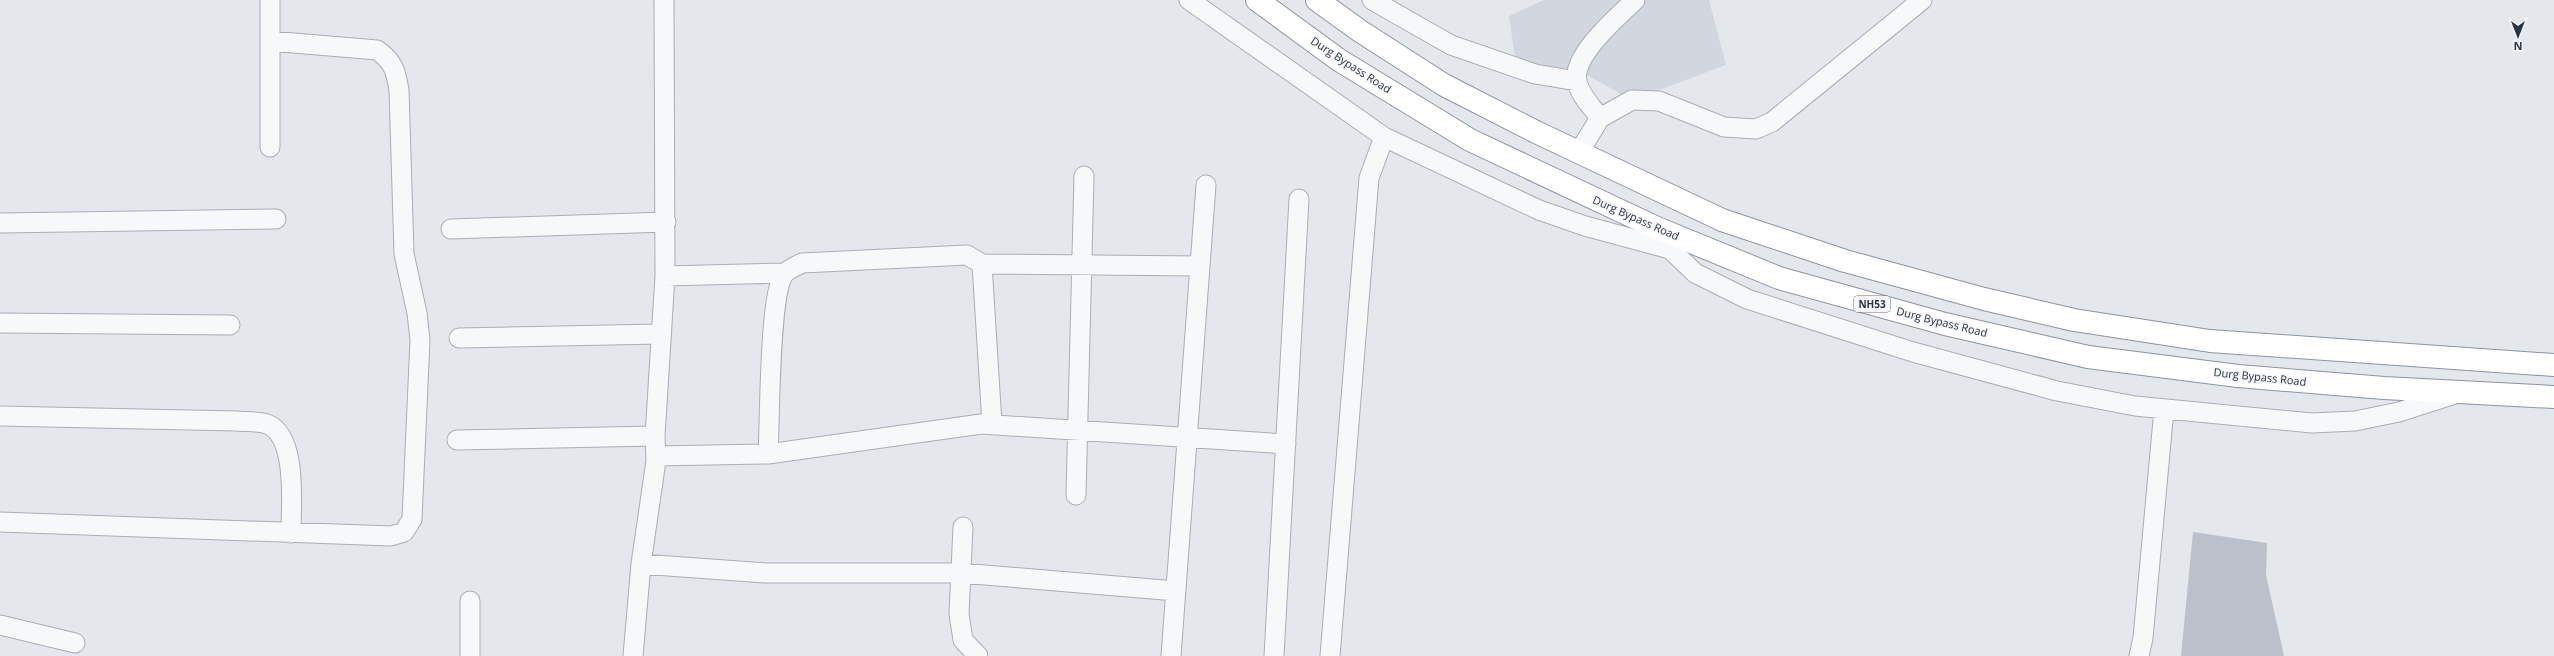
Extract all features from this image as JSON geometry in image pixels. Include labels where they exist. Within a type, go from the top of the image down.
[{"type":"highway","name":"Durg Bypass Road","points":[[1257,0],[1339,60],[1470,140],[1657,228],[1779,278],[1945,324],[2088,357],[2238,376],[2384,388],[2554,397]]},
{"type":"highway","points":[[1317,0],[1360,31],[1444,85],[1579,152],[1722,220],[1844,261],[1984,299],[2074,320],[2210,341],[2554,365]]},
{"type":"street","points":[[270,0],[270,147]]},
{"type":"street","points":[[633,656],[641,564],[656,456],[655,436],[665,276],[664,0]]},
{"type":"street","points":[[1189,0],[1384,137],[1539,210],[1585,226],[1670,249]]},
{"type":"street","points":[[1372,0],[1452,46],[1535,74],[1577,81]]},
{"type":"street","points":[[1600,118],[1580,90],[1577,81],[1576,69],[1582,58],[1635,0]]},
{"type":"street","points":[[1579,152],[1600,118],[1632,100],[1647,99],[1659,101],[1724,127],[1756,129],[1772,122],[1922,0]]},
{"type":"street","points":[[0,522],[391,536],[404,532],[412,519],[420,340],[417,313],[404,254],[399,90],[396,68],[388,57],[377,50],[270,41]]},
{"type":"street","points":[[1330,656],[1369,178],[1384,137]]},
{"type":"street","points":[[1076,495],[1076,429],[1084,176]]},
{"type":"street","points":[[1171,656],[1206,185]]},
{"type":"street","points":[[1274,656],[1299,200]]},
{"type":"street","points":[[0,223],[276,219]]},
{"type":"street","points":[[451,229],[666,222]]},
{"type":"street","points":[[1657,228],[1670,249],[1695,273],[1762,304],[1913,352],[2057,391],[2135,406],[2312,423],[2356,421],[2399,412],[2463,392]]},
{"type":"street","points":[[665,276],[784,273],[802,263],[966,256],[982,264],[1200,266]]},
{"type":"street","points":[[982,264],[992,424]]},
{"type":"street","points":[[768,454],[774,322],[778,288],[784,273]]},
{"type":"street","points":[[0,323],[230,326]]},
{"type":"street","points":[[459,338],[661,334]]},
{"type":"street","points":[[2139,656],[2143,638],[2164,409]]},
{"type":"street","points":[[0,416],[237,421],[267,424],[280,433],[289,454],[291,533]]},
{"type":"street","points":[[656,456],[768,454],[981,424],[1076,429],[1286,444]]},
{"type":"street","points":[[457,440],[655,436]]},
{"type":"street","points":[[963,527],[959,614],[963,640],[978,656]]},
{"type":"street","points":[[641,564],[766,573],[961,573],[1176,591]]},
{"type":"street","points":[[470,601],[470,656]]},
{"type":"street","points":[[0,625],[75,643]]},
{"type":"shaded area","points":[[1544,0],[1709,0],[1726,65],[1632,100],[1576,69],[1516,64],[1509,16]]},
{"type":"building","points":[[2193,532],[2267,543],[2266,575],[2284,656],[2181,656]]}]
